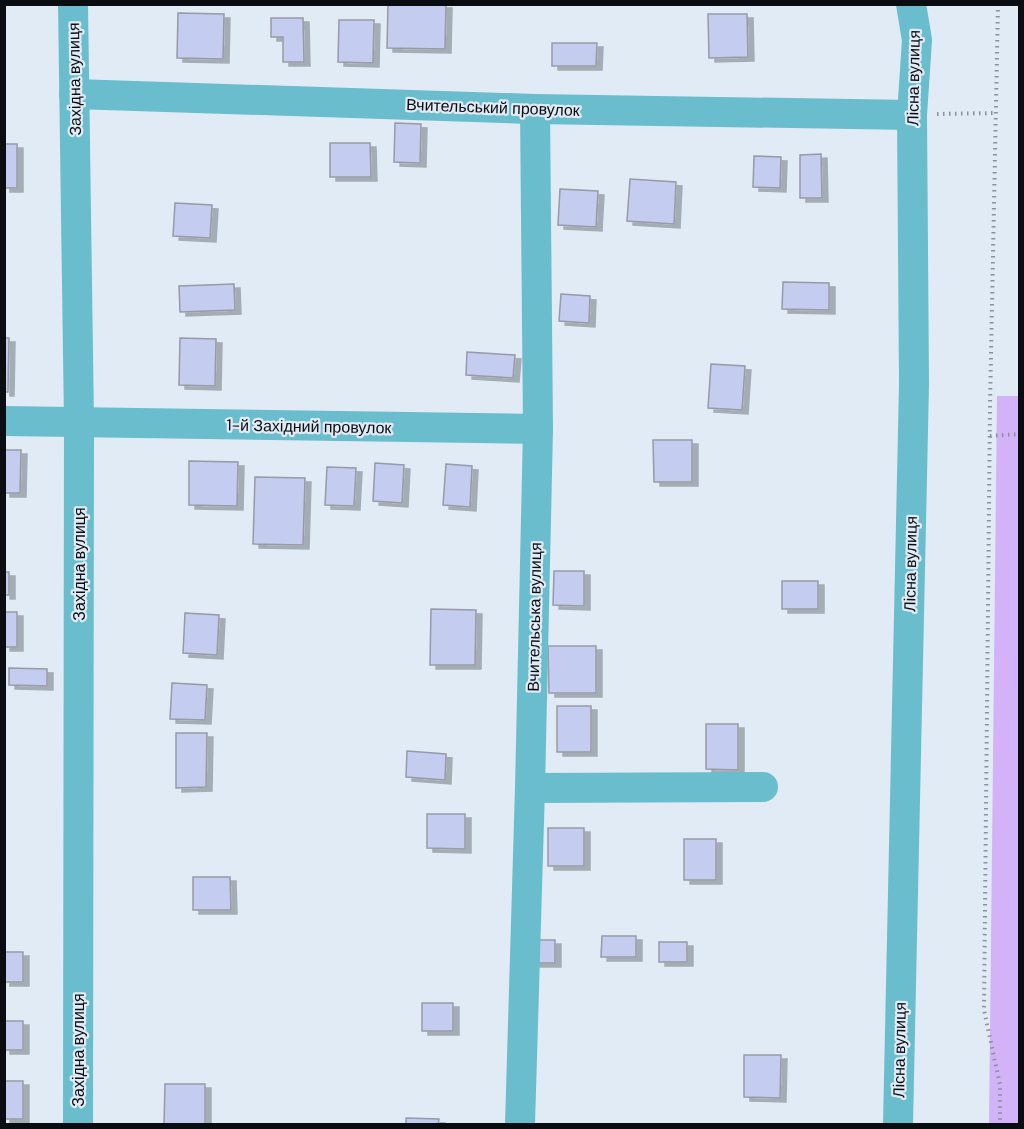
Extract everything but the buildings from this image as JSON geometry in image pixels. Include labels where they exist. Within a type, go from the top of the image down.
[{"type":"street","name":"Західна вулиця","points":[[74,4],[79,423],[78,1125]]},
{"type":"street","name":"Лісна вулиця","points":[[898,1125],[914,384],[912,115],[917,40],[911,4]]},
{"type":"street","name":"Вчительський провулок","points":[[74,94],[535,109],[912,115]]},
{"type":"street","name":"Вчительська вулиця","points":[[520,1125],[538,429],[535,109]]},
{"type":"street","name":"1-й Західний провулок","points":[[4,421],[538,429]]},
{"type":"street","points":[[530,788],[763,787]]},
{"type":"path","points":[[998,4],[990,436],[984,1010],[1000,1085],[1000,1125]]},
{"type":"path","points":[[912,115],[996,113]]},
{"type":"path","points":[[990,436],[1020,435]]},
{"type":"shaded area","points":[[997,396],[1020,396],[1019,1124],[989,1124]]}]
